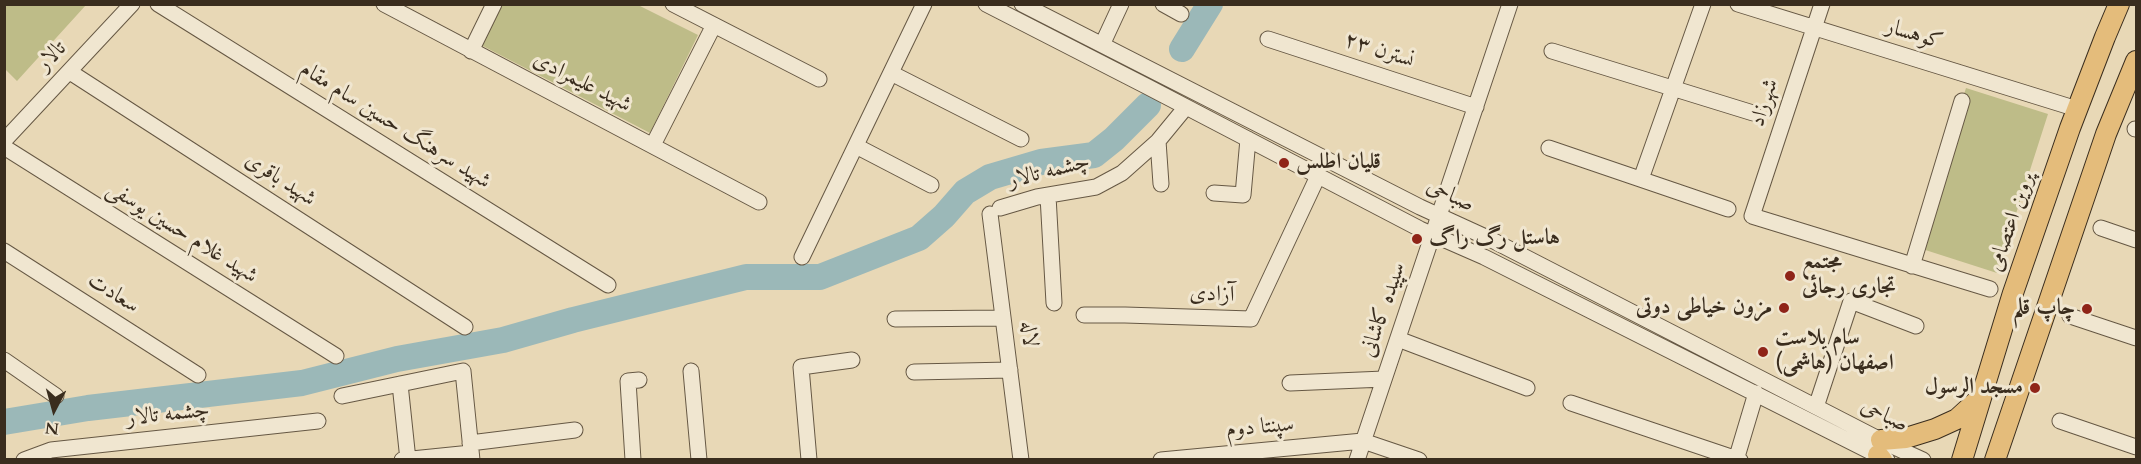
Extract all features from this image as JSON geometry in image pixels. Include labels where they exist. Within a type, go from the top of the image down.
[{"type":"main road","name":"پروین اعتصامی","points":[[1962,459],[2013,293],[2077,110],[2119,4]]},
{"type":"main road","points":[[1995,459],[2106,134],[2136,61]]},
{"type":"main road","points":[[1882,453],[1906,438],[1958,419],[1982,396]]},
{"type":"main road","points":[[2003,435],[2007,459]]},
{"type":"street","name":"تالار","points":[[4,141],[132,4]]},
{"type":"street","name":"شهید سرهنگ حسین سام مقام","points":[[158,4],[608,285]]},
{"type":"street","name":"شهید علیمرادی","points":[[384,4],[759,202]]},
{"type":"street","points":[[471,51],[494,4]]},
{"type":"street","points":[[672,4],[819,79]]},
{"type":"street","points":[[802,257],[924,4]]},
{"type":"street","name":"صباحی","points":[[986,4],[1433,235],[1484,256],[1756,393],[1882,453],[1923,459]]},
{"type":"street","name":"صباحی","points":[[1022,4],[1816,407],[1882,453]]},
{"type":"street","points":[[1102,45],[1121,4]]},
{"type":"street","points":[[1163,4],[1181,14]]},
{"type":"street","name":"سپیده کاشانی","points":[[1357,459],[1510,4]]},
{"type":"street","points":[[1641,179],[1702,4]]},
{"type":"street","name":"کوهسار","points":[[1738,4],[2077,110]]},
{"type":"street","name":"شهرزاد","points":[[1822,4],[1752,216],[1912,266]]},
{"type":"street","points":[[653,146],[714,26]]},
{"type":"street","name":"نسترن ۲۳","points":[[1268,39],[1476,107]]},
{"type":"street","points":[[1552,51],[1753,113]]},
{"type":"street","name":"شهید باقری","points":[[70,72],[465,327]]},
{"type":"street","points":[[891,73],[1021,139]]},
{"type":"street","points":[[1962,101],[1912,266],[1990,289]]},
{"type":"street","name":"چشمه تالار","points":[[995,211],[1048,196],[1096,186],[1122,173],[1158,141],[1186,107]]},
{"type":"street","points":[[1214,193],[1243,195],[1248,139]]},
{"type":"street","points":[[1158,141],[1161,184]]},
{"type":"street","points":[[856,146],[931,185]]},
{"type":"street","name":"شهید غلام حسین یوسفی","points":[[4,147],[336,356]]},
{"type":"street","points":[[1549,148],[1728,209]]},
{"type":"street","name":"آزادی","points":[[1084,315],[1251,319],[1318,176]]},
{"type":"street","points":[[1048,196],[1054,303]]},
{"type":"street","name":"لاله","points":[[995,211],[1003,318],[1021,459]]},
{"type":"street","points":[[2101,228],[2136,240]]},
{"type":"street","name":"سعادت","points":[[4,251],[198,375]]},
{"type":"street","points":[[1816,407],[1851,301],[1916,327]]},
{"type":"street","points":[[2070,316],[2136,338]]},
{"type":"street","points":[[895,319],[1003,318]]},
{"type":"street","points":[[1398,339],[1527,388]]},
{"type":"street","points":[[4,360],[56,396]]},
{"type":"street","points":[[809,459],[801,367],[852,360]]},
{"type":"street","points":[[914,372],[1010,370]]},
{"type":"street","points":[[342,396],[463,371],[471,452]]},
{"type":"street","points":[[692,371],[699,459]]},
{"type":"street","points":[[1290,382],[1384,379]]},
{"type":"street","points":[[633,459],[628,381],[639,380]]},
{"type":"street","points":[[400,384],[406,459],[471,452],[575,430]]},
{"type":"street","points":[[1571,403],[1737,459],[1756,393]]},
{"type":"street","name":"چشمه تالار","points":[[24,459],[51,450],[318,421]]},
{"type":"street","points":[[2060,421],[2136,447]]},
{"type":"street","points":[[1363,441],[1419,459]]},
{"type":"street","name":"سپنتا دوم","points":[[1161,459],[1363,441]]},
{"type":"shaded area","points":[[503,4],[638,5],[698,35],[650,133],[481,45]]},
{"type":"shaded area","points":[[4,5],[86,5],[17,81],[5,69]]},
{"type":"shaded area","points":[[1966,88],[2048,114],[1997,273],[1916,247]]},
{"type":"waterway","points":[[1182,49],[1210,4]]},
{"type":"waterway","points":[[4,422],[88,408],[302,383],[397,359],[503,340],[746,277],[820,277],[919,238],[944,216],[965,192],[990,177],[1041,162],[1094,155],[1114,139],[1148,105]]},
{"type":"place","name":"قلیان اطلس","points":[[1284,163]]},
{"type":"place","name":"هاستل رگ راگ","points":[[1417,239]]},
{"type":"place","name":"مجتمع تجاری رجائی","points":[[1790,276]]},
{"type":"place","name":"مزون خیاطی دوتی","points":[[1784,308]]},
{"type":"place","name":"چاپ قلم","points":[[2087,309]]},
{"type":"place","name":"سام پلاست اصفهان (هاشمی)","points":[[1763,352]]},
{"type":"place","name":"مسجد الرسول","points":[[2035,388]]}]
